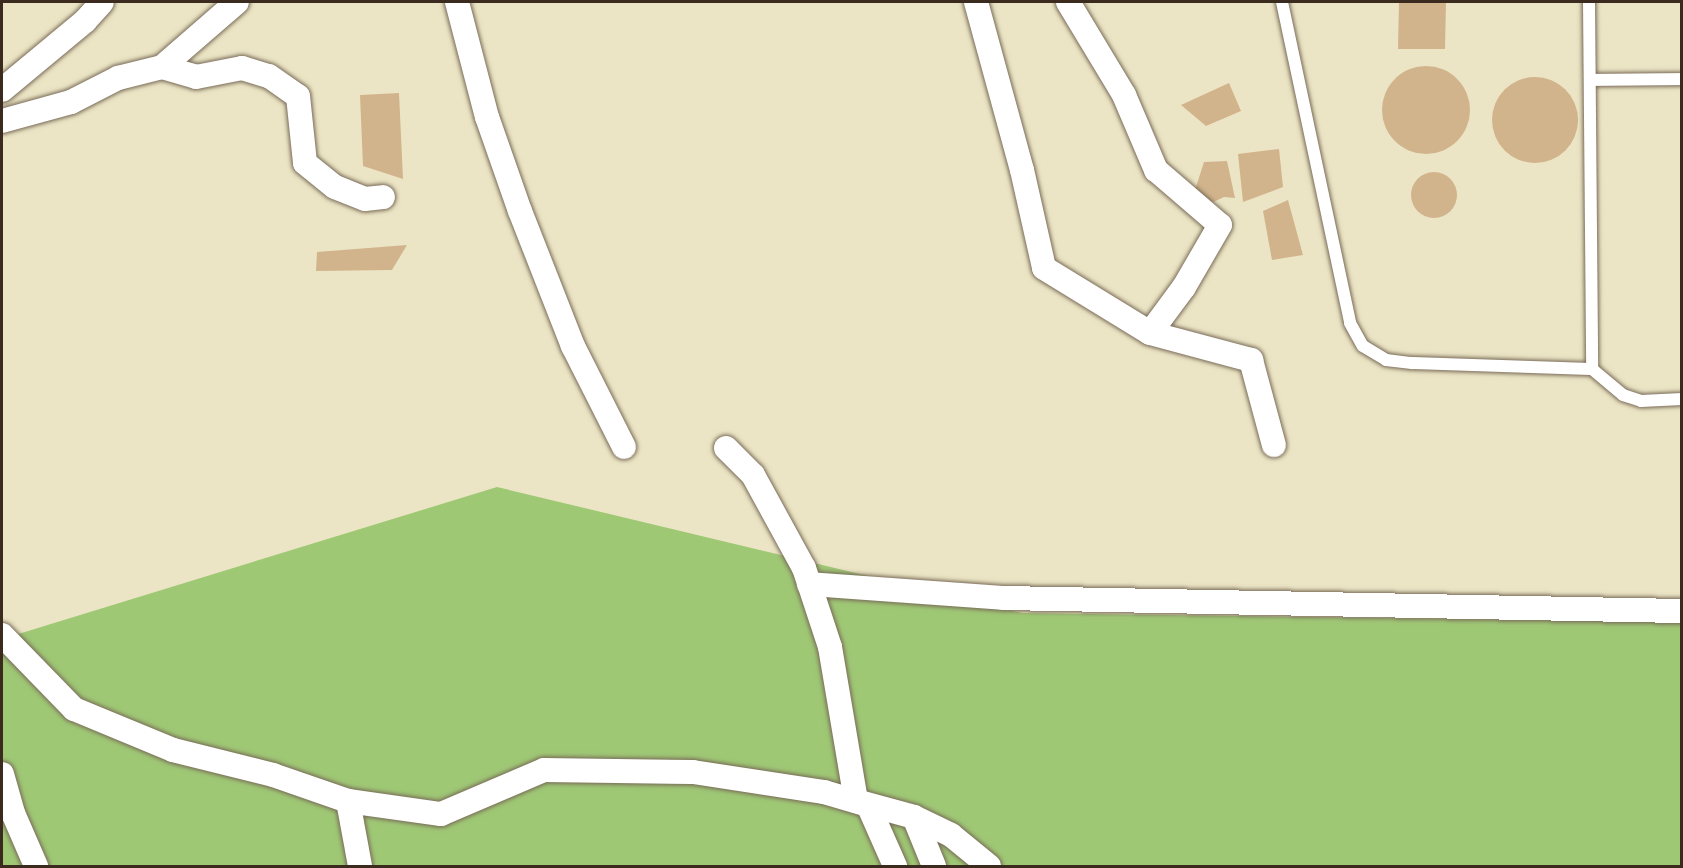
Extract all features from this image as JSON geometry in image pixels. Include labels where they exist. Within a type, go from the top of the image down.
[{"type":"street","points":[[2,90],[85,21],[102,2]]},
{"type":"street","points":[[2,121],[71,102],[118,78],[162,67],[237,2]]},
{"type":"street","points":[[457,2],[487,117],[520,211],[573,346],[624,447]]},
{"type":"street","points":[[976,2],[1022,170],[1044,268],[1150,333],[1251,360],[1274,445]]},
{"type":"street","points":[[1068,2],[1124,95],[1156,170],[1220,225],[1184,287],[1150,333]]},
{"type":"street","points":[[162,67],[196,77],[242,68],[269,76],[298,96],[305,163],[335,187],[365,199],[383,197]]},
{"type":"street","points":[[726,448],[753,475],[809,584],[830,647],[856,801]]},
{"type":"street","points":[[809,584],[1005,598],[1682,611]]},
{"type":"street","points":[[2,635],[74,709],[173,750],[273,775],[348,801],[441,814],[544,770],[693,772],[824,792],[914,817],[951,835],[989,867]]},
{"type":"street","points":[[2,774],[13,813],[36,867]]},
{"type":"street","points":[[348,801],[360,867]]},
{"type":"street","points":[[856,801],[868,805],[895,867]]},
{"type":"street","points":[[914,817],[934,867]]},
{"type":"lane","points":[[1282,2],[1350,323],[1364,346],[1386,360],[1412,363],[1592,369],[1623,395],[1641,401],[1682,399]]},
{"type":"lane","points":[[1589,2],[1592,369]]},
{"type":"lane","points":[[1590,80],[1682,79]]},
{"type":"green space","points":[[497,487],[1022,613],[1681,622],[1681,866],[2,866],[2,639]]},
{"type":"building","points":[[1399,2],[1446,2],[1445,49],[1398,49]]},
{"type":"building","points":[[1426,66],[1443,69],[1457,79],[1467,93],[1470,110],[1467,127],[1457,141],[1443,151],[1426,154],[1409,151],[1395,141],[1385,127],[1382,110],[1385,93],[1395,79],[1409,69]]},
{"type":"building","points":[[1535,77],[1551,81],[1565,90],[1574,104],[1578,120],[1574,136],[1565,150],[1551,159],[1535,163],[1519,159],[1505,150],[1496,136],[1492,120],[1496,104],[1505,90],[1519,81]]},
{"type":"building","points":[[1229,83],[1241,111],[1206,126],[1181,105]]},
{"type":"building","points":[[399,93],[403,179],[363,166],[360,95]]},
{"type":"building","points":[[1279,149],[1283,187],[1243,202],[1238,154]]},
{"type":"building","points":[[1227,161],[1235,198],[1224,197],[1209,204],[1195,190],[1204,162]]},
{"type":"building","points":[[1434,172],[1443,173],[1450,179],[1456,186],[1456,204],[1450,211],[1443,217],[1434,218],[1425,217],[1418,211],[1412,204],[1411,195],[1412,186],[1418,179],[1425,173]]},
{"type":"building","points":[[1288,200],[1303,255],[1272,260],[1263,211]]},
{"type":"building","points":[[407,245],[392,270],[316,271],[317,252]]}]
